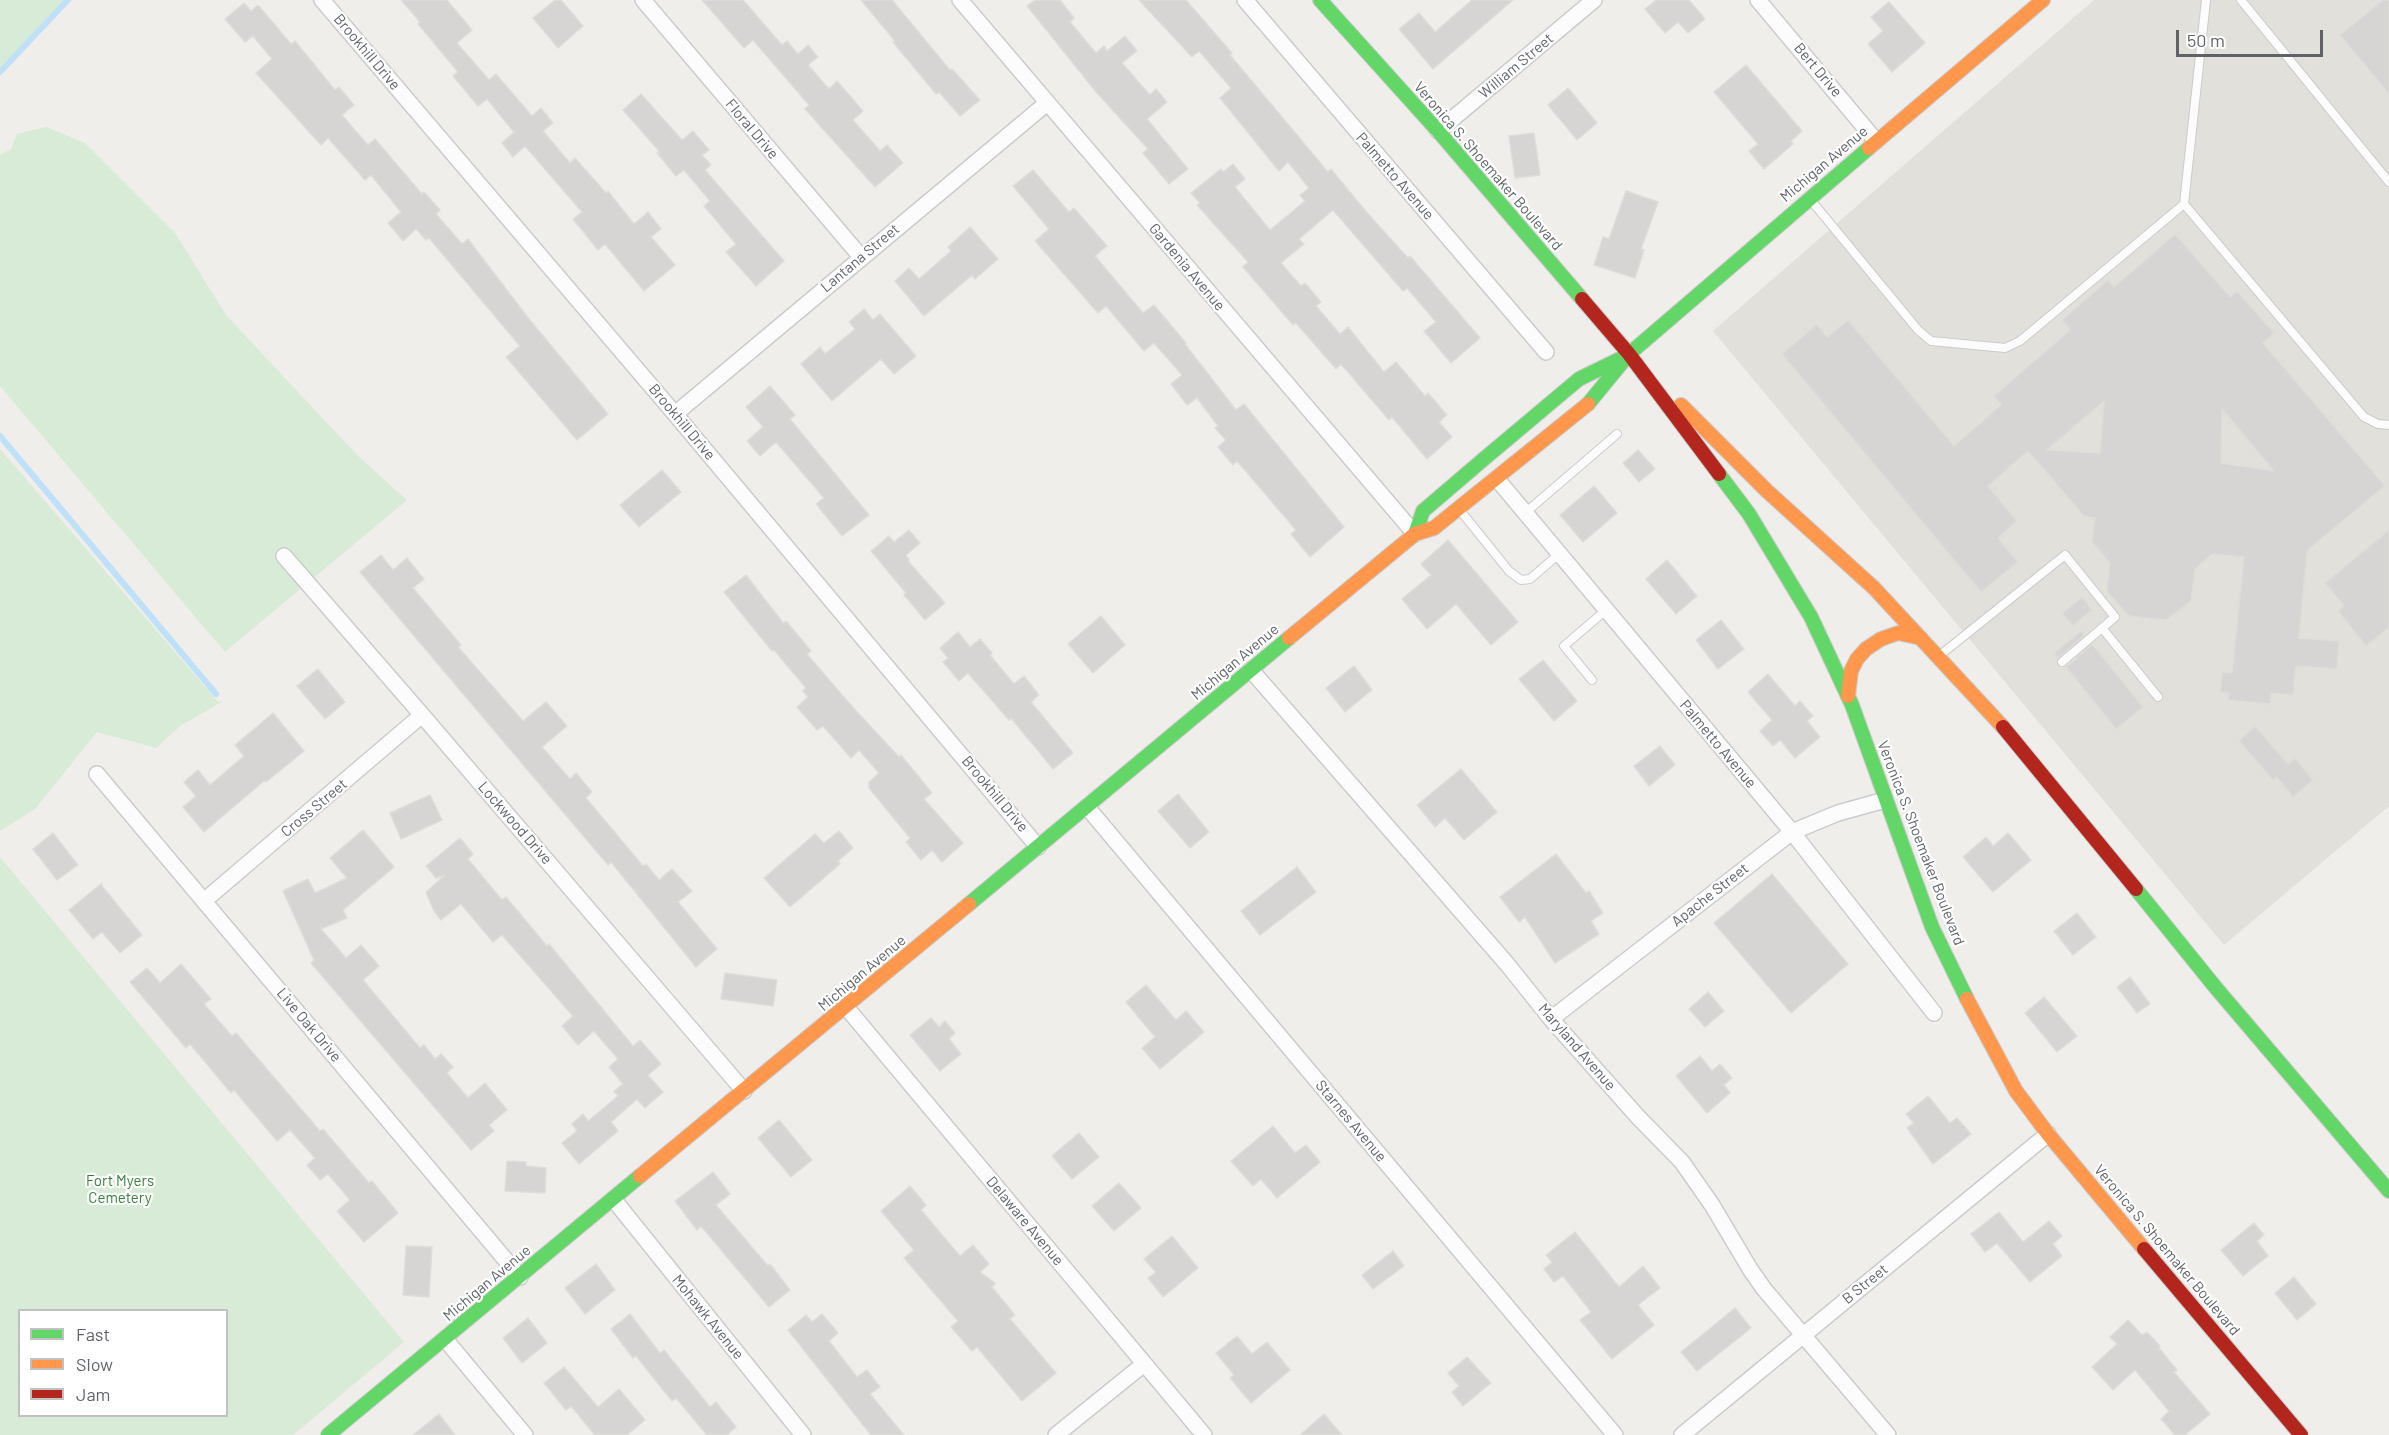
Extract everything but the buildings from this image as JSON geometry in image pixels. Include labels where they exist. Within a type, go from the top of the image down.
[{"type":"street","name":"Brookhill Drive","points":[[322,0],[675,414],[1038,847]]},
{"type":"street","name":"Floral Drive","points":[[643,0],[861,257]]},
{"type":"street","name":"Gardenia Avenue","points":[[960,0],[1414,534]]},
{"type":"street","name":"Palmetto Avenue","points":[[1245,0],[1546,352]]},
{"type":"street","name":"Veronica S. Shoemaker Boulevard","points":[[1320,0],[1438,131],[1629,354],[1749,514],[1811,617],[1848,696],[1932,927],[1957,980],[2016,1091],[2048,1134],[2301,1435]]},
{"type":"street","name":"William Street","points":[[1438,131],[1594,0]]},
{"type":"street","name":"Bert Drive","points":[[1758,0],[1876,141]]},
{"type":"street","name":"Michigan Avenue","points":[[328,1435],[1414,534],[1434,528],[1591,402],[1629,354],[1708,284],[2043,0]]},
{"type":"street","name":"Lantana Street","points":[[675,414],[1047,103]]},
{"type":"street","name":"Veronica S. Shoemaker Boulevard","points":[[1629,354],[1767,491],[1874,588],[2006,730],[2216,988],[2389,1191]]},
{"type":"street","name":"Michigan Avenue","points":[[1414,534],[1423,512],[1579,379],[1629,354]]},
{"type":"street","name":"Palmetto Avenue","points":[[1497,479],[1792,832],[1934,1013]]},
{"type":"street","name":"Lockwood Drive","points":[[284,556],[744,1091]]},
{"type":"street","points":[[1848,696],[1851,671],[1857,659],[1866,650],[1881,639],[1898,633],[1921,639]]},
{"type":"street","name":"Maryland Avenue","points":[[1251,670],[1507,964],[1551,1019],[1682,1162],[1712,1205],[1750,1269],[1888,1435]]},
{"type":"street","name":"Cross Street","points":[[205,900],[422,715]]},
{"type":"street","name":"Live Oak Drive","points":[[97,774],[520,1277]]},
{"type":"street","name":"Apache Street","points":[[1551,1019],[1792,832],[1838,813],[1885,800]]},
{"type":"street","name":"Starnes Avenue","points":[[1087,807],[1615,1435]]},
{"type":"street","name":"Delaware Avenue","points":[[846,1007],[1204,1435]]},
{"type":"street","name":"B Street","points":[[1682,1435],[2048,1134]]},
{"type":"street","name":"Mohawk Avenue","points":[[614,1200],[803,1435]]},
{"type":"street","points":[[446,1339],[525,1435]]},
{"type":"street","points":[[1056,1435],[1144,1364]]},
{"type":"lane","points":[[1809,198],[1918,330],[1931,341],[2005,348],[2020,342],[2184,204],[2206,0]]},
{"type":"lane","points":[[2241,0],[2389,182]]},
{"type":"lane","points":[[2184,204],[2364,417],[2378,424],[2389,425]]},
{"type":"lane","points":[[1525,513],[1617,434]]},
{"type":"lane","points":[[1459,509],[1509,571],[1521,580],[1530,579],[1559,554]]},
{"type":"lane","points":[[1938,657],[2065,555],[2115,617],[2062,662]]},
{"type":"lane","points":[[1592,680],[1564,646],[1606,610]]},
{"type":"lane","points":[[2102,628],[2158,697]]},
{"type":"shaded area","points":[[2094,0],[2389,0],[2389,806],[2224,945],[1713,331]]},
{"type":"green space","points":[[0,0],[68,0],[0,72]]},
{"type":"green space","points":[[46,127],[85,143],[175,233],[226,315],[357,455],[407,500],[225,652],[0,386],[0,155],[11,149],[17,134]]},
{"type":"green space","points":[[0,449],[218,702],[223,701],[180,726],[156,748],[97,732],[35,809],[0,831]]},
{"type":"green space","name":"Fort Myers Cemetery","points":[[0,857],[404,1342],[293,1435],[0,1435]]},
{"type":"waterway","points":[[0,72],[68,0]]},
{"type":"waterway","points":[[0,436],[216,694]]},
{"type":"traffic: fast","points":[[1320,0],[1438,131],[1582,299]]},
{"type":"traffic: fast","points":[[1588,404],[1629,354],[1869,148]]},
{"type":"traffic: fast","points":[[1415,534],[1423,511],[1485,458],[1579,379],[1624,357]]},
{"type":"traffic: fast","points":[[1719,474],[1749,514],[1811,617],[1852,705],[1932,927],[1967,999]]},
{"type":"traffic: fast","points":[[969,904],[1289,638]]},
{"type":"traffic: fast","points":[[2136,889],[2216,988],[2389,1191]]},
{"type":"traffic: fast","points":[[328,1435],[640,1176]]},
{"type":"traffic: slow","points":[[1869,148],[2043,0]]},
{"type":"traffic: slow","points":[[1289,638],[1415,534],[1434,528],[1588,404]]},
{"type":"traffic: slow","points":[[1681,405],[1767,491],[1874,588],[2003,727]]},
{"type":"traffic: slow","points":[[1848,696],[1851,671],[1857,659],[1866,649],[1881,639],[1898,633],[1921,638]]},
{"type":"traffic: slow","points":[[640,1176],[969,904]]},
{"type":"traffic: slow","points":[[1967,999],[2016,1091],[2048,1134],[2144,1249]]},
{"type":"traffic: jam","points":[[1582,299],[1629,354],[1719,474]]},
{"type":"traffic: jam","points":[[2003,727],[2136,889]]},
{"type":"traffic: jam","points":[[2144,1249],[2301,1435]]}]
